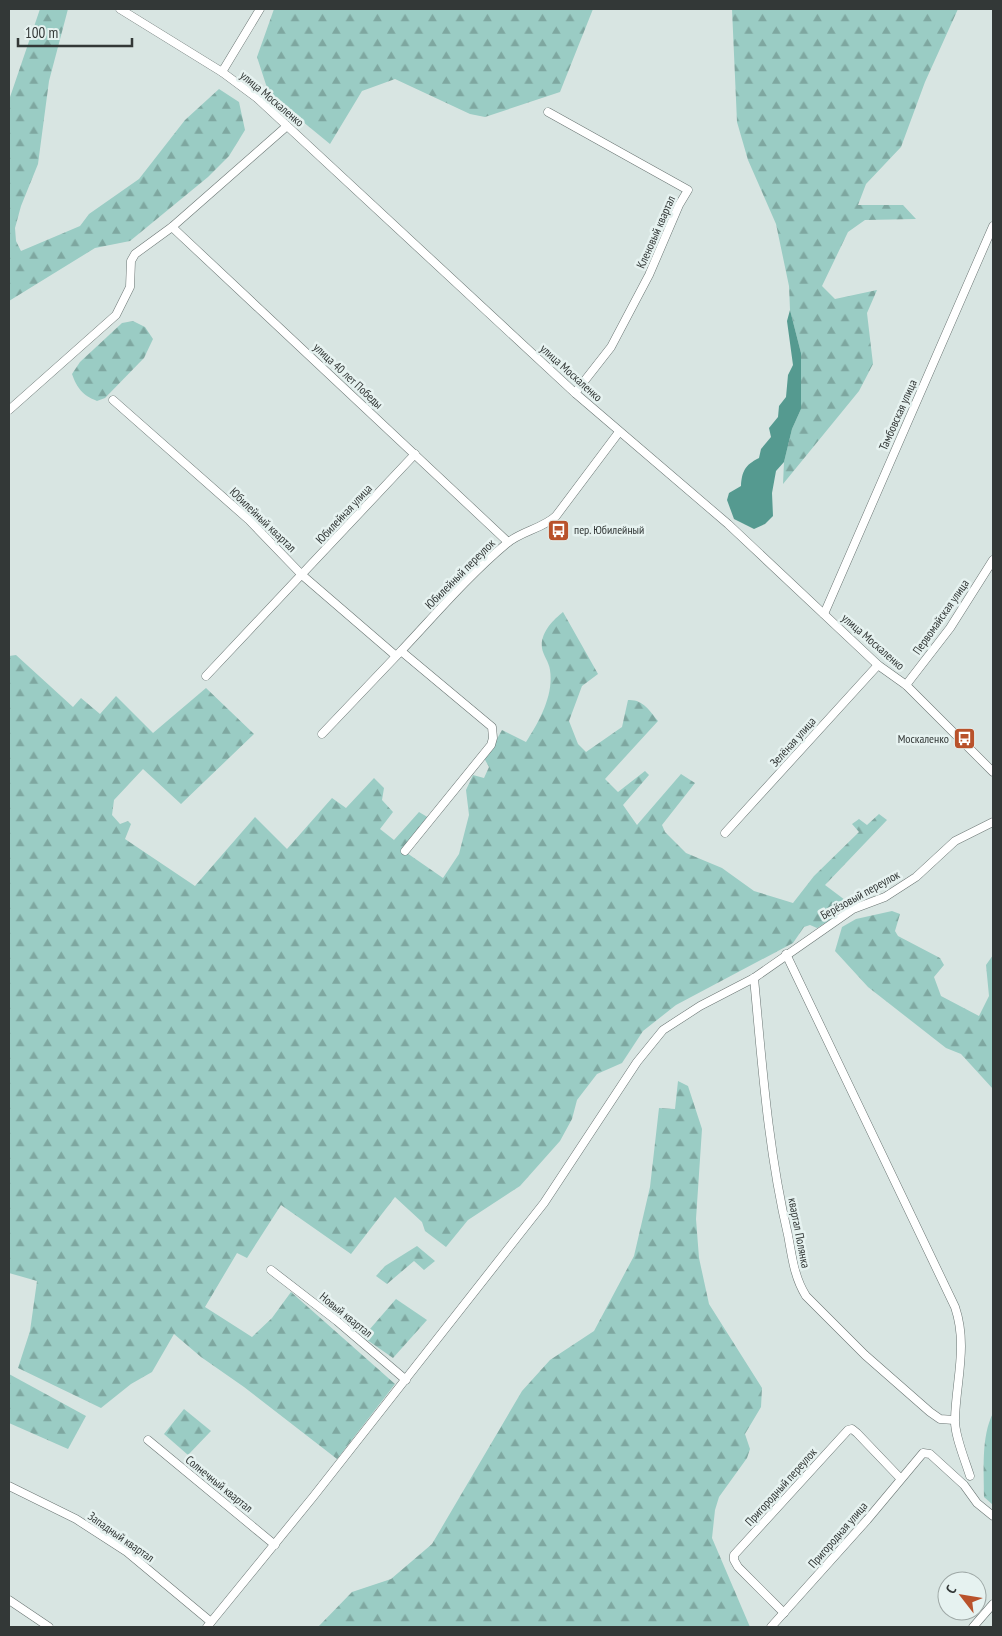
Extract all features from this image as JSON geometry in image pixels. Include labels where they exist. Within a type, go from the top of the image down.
[{"type":"street","name":"улица Москаленко","points":[[120,9],[222,72],[257,98],[575,393],[728,524],[878,665],[906,685],[993,772]]},
{"type":"street","points":[[222,72],[260,9]]},
{"type":"street","name":"Кленовый квартал","points":[[548,112],[688,190],[679,205],[649,275],[611,346],[575,393]]},
{"type":"street","points":[[9,410],[116,315],[130,288],[131,261],[135,254],[172,227],[287,126]]},
{"type":"street","name":"Тамбовская улица","points":[[824,614],[993,226]]},
{"type":"street","name":"улица 40 лет Победы","points":[[172,227],[508,542]]},
{"type":"street","name":"Юбилейный квартал","points":[[113,400],[249,520],[302,575],[488,723],[494,732],[491,745],[405,851]]},
{"type":"street","name":"Юбилейный переулок","points":[[398,653],[464,583],[508,542],[549,522],[556,516],[619,432]]},
{"type":"street","name":"Юбилейная улица","points":[[206,676],[415,454]]},
{"type":"street","name":"Первомайская улица","points":[[906,685],[950,628],[993,560]]},
{"type":"street","points":[[322,734],[398,653]]},
{"type":"street","name":"Зелёная улица","points":[[725,833],[878,665]]},
{"type":"street","name":"Берёзовый переулок","points":[[209,1625],[406,1380],[544,1202],[648,1046],[671,1025],[707,1002],[754,978],[786,954],[853,910],[885,897],[916,877],[955,841],[993,822]]},
{"type":"street","points":[[786,954],[955,1306],[960,1321],[961,1371],[954,1420],[970,1476]]},
{"type":"street","name":"квартал Полянка","points":[[754,978],[773,1154],[784,1219],[800,1286],[806,1296],[830,1321],[886,1374],[940,1419],[954,1420]]},
{"type":"street","name":"Новый квартал","points":[[271,1270],[337,1321],[406,1380]]},
{"type":"street","name":"Пригородный переулок","points":[[784,1613],[738,1567],[734,1560],[734,1555],[848,1430],[852,1429],[857,1433],[900,1478]]},
{"type":"street","name":"Солнечный квартал","points":[[148,1440],[275,1545]]},
{"type":"street","name":"Пригородная улица","points":[[771,1627],[867,1520],[922,1453],[930,1454],[964,1485],[976,1503],[993,1516]]},
{"type":"street","name":"Западный квартал","points":[[9,1486],[76,1519],[128,1552],[209,1625]]},
{"type":"street","points":[[9,1600],[49,1627]]},
{"type":"street","points":[[973,1627],[993,1604]]},
{"type":"green space","points":[[40,9],[68,9],[49,81],[38,164],[21,206],[15,228],[16,241],[21,251],[80,226],[89,214],[139,179],[185,120],[219,89],[239,102],[245,130],[229,156],[208,177],[130,241],[95,248],[9,301],[9,100]]},
{"type":"green space","points":[[274,9],[593,9],[560,92],[485,117],[470,114],[395,79],[362,91],[330,144],[269,94],[257,57]]},
{"type":"green space","points":[[732,9],[958,9],[925,82],[901,147],[866,184],[858,205],[903,205],[916,219],[865,220],[848,232],[822,286],[835,299],[877,290],[867,313],[873,364],[859,391],[783,484],[784,462],[792,429],[801,409],[801,353],[790,310],[789,286],[776,224],[748,160],[737,122]]},
{"type":"green space","points":[[133,321],[145,327],[153,339],[144,358],[105,398],[97,401],[92,399],[81,390],[72,374],[80,362],[122,323]]},
{"type":"green space","points":[[563,612],[598,674],[582,686],[569,721],[578,744],[586,752],[622,727],[628,700],[638,701],[658,721],[605,779],[618,792],[645,771],[649,775],[623,805],[637,825],[681,774],[695,783],[662,825],[665,832],[686,853],[722,868],[754,891],[793,903],[814,876],[859,832],[852,824],[859,819],[867,825],[879,814],[887,820],[825,885],[853,906],[817,928],[810,925],[804,927],[793,943],[676,1005],[643,1031],[622,1063],[597,1074],[577,1100],[572,1119],[560,1141],[520,1186],[468,1220],[446,1247],[425,1231],[422,1222],[395,1197],[351,1254],[281,1205],[247,1258],[237,1253],[205,1307],[252,1337],[272,1318],[291,1292],[395,1384],[337,1459],[244,1387],[201,1357],[174,1334],[152,1372],[131,1384],[101,1408],[18,1368],[30,1331],[37,1281],[9,1273],[9,656],[16,655],[73,707],[81,698],[100,714],[116,696],[153,733],[206,688],[254,734],[181,804],[143,769],[114,800],[112,815],[120,824],[128,821],[131,824],[125,839],[195,886],[255,817],[287,849],[332,798],[346,808],[374,778],[384,788],[382,800],[393,812],[380,829],[394,840],[419,812],[429,818],[404,851],[443,878],[459,854],[469,815],[466,790],[473,775],[484,778],[489,767],[484,758],[502,730],[526,742],[536,726],[548,698],[551,679],[542,648],[543,637],[551,623]]},
{"type":"green space","points":[[892,911],[900,914],[895,931],[898,936],[940,958],[944,965],[934,977],[941,996],[979,1016],[989,996],[986,965],[993,955],[993,1089],[961,1054],[946,1048],[868,987],[835,951],[842,927],[856,919]]},
{"type":"green space","points":[[678,1081],[688,1086],[702,1129],[696,1219],[699,1258],[709,1304],[762,1388],[761,1407],[745,1434],[750,1449],[747,1458],[719,1497],[715,1510],[712,1538],[750,1627],[318,1627],[352,1592],[391,1579],[432,1544],[522,1391],[550,1360],[594,1331],[634,1256],[650,1187],[659,1108],[675,1109]]},
{"type":"green space","points":[[417,1246],[435,1261],[424,1270],[414,1261],[387,1284],[376,1276],[385,1266]]},
{"type":"green space","points":[[396,1299],[427,1320],[393,1358],[363,1337]]},
{"type":"green space","points":[[9,1374],[86,1416],[68,1449],[9,1423]]},
{"type":"green space","points":[[184,1409],[211,1431],[188,1455],[164,1434]]},
{"type":"green space","points":[[993,1413],[993,1505],[984,1497],[984,1465],[985,1443],[989,1422]]},
{"type":"shaded area","points":[[790,310],[801,353],[801,409],[792,429],[784,462],[776,471],[772,493],[773,516],[765,524],[754,529],[734,519],[727,500],[729,493],[741,486],[743,472],[747,466],[759,458],[761,449],[771,437],[769,428],[778,417],[779,406],[786,397],[788,375],[793,365],[787,321]]},
{"type":"place","name":"пер. Юбилейный","points":[[558,530]]},
{"type":"place","name":"Москаленко","points":[[965,739]]}]
